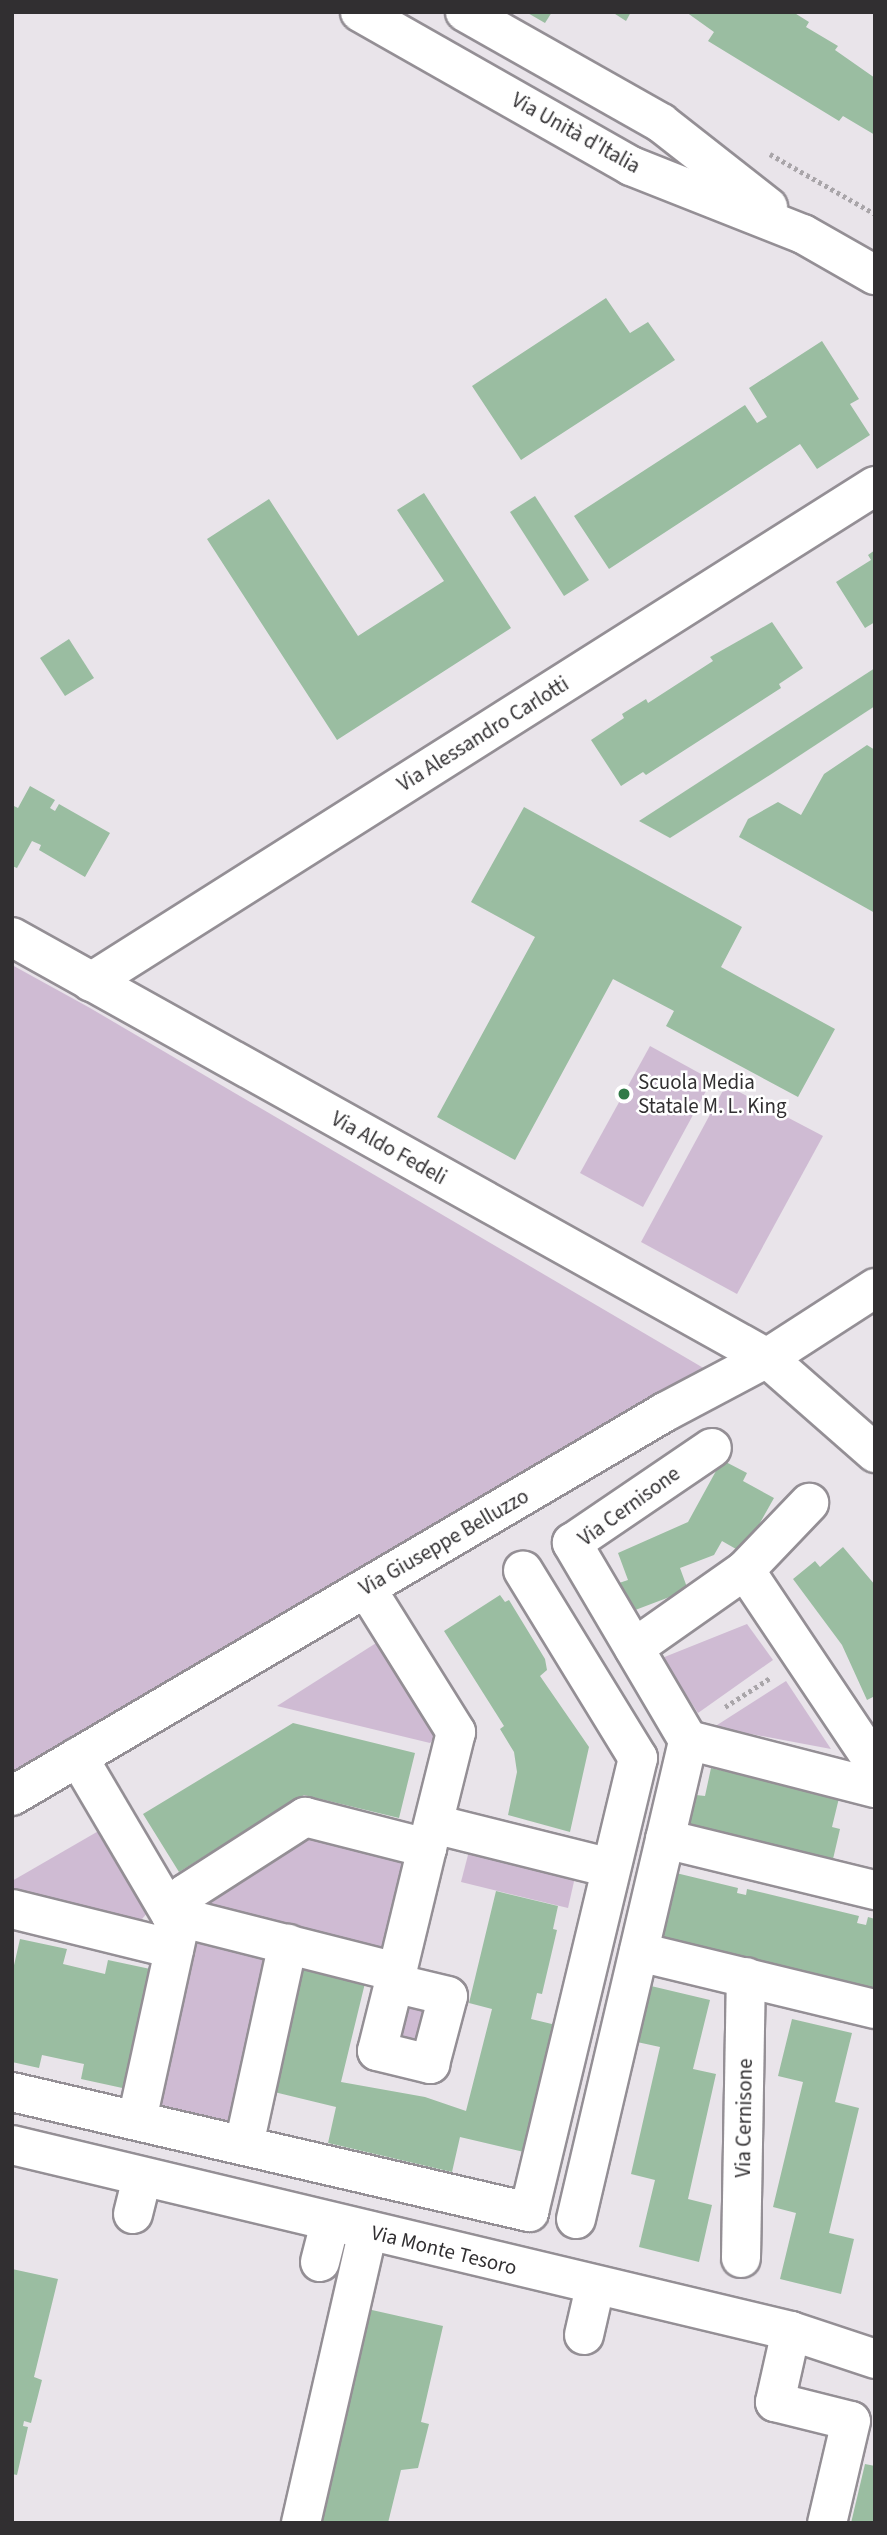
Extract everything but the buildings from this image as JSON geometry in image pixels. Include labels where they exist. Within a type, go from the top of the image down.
[{"type":"street","name":"Via Unità d'Italia","points":[[360,12],[631,166],[803,234],[875,275]]},
{"type":"street","name":"Via Unità d'Italia","points":[[465,12],[661,123],[803,234]]},
{"type":"street","name":"Via Alessandro Carlotti","points":[[90,982],[875,486]]},
{"type":"street","name":"Via Aldo Fedeli","points":[[12,937],[767,1358],[875,1453]]},
{"type":"street","name":"Via Giuseppe Belluzzo","points":[[12,1796],[665,1412],[767,1358],[875,1288]]},
{"type":"street","name":"Via Cernisone","points":[[686,1736],[572,1542],[712,1448]]},
{"type":"street","points":[[634,1647],[745,1570],[809,1503]]},
{"type":"street","points":[[12,2092],[529,2211],[638,1758],[523,1570]]},
{"type":"street","points":[[745,1570],[804,1657],[863,1725],[875,1763]]},
{"type":"street","points":[[12,1909],[288,1944],[395,1977],[456,1732],[366,1588]]},
{"type":"street","points":[[576,2219],[665,1839],[686,1736],[875,1788]]},
{"type":"street","points":[[78,1757],[175,1928]]},
{"type":"street","points":[[137,2120],[184,1894],[305,1817],[611,1868]]},
{"type":"street","points":[[665,1839],[875,1890]]},
{"type":"street","points":[[244,2145],[288,1944]]},
{"type":"street","points":[[639,1952],[875,2009]]},
{"type":"street","name":"Via Cernisone","points":[[741,2258],[746,1977]]},
{"type":"street","name":"Via Monte Tesoro","points":[[12,2145],[595,2287],[791,2331],[875,2359]]},
{"type":"street","points":[[133,2214],[142,2177]]},
{"type":"street","points":[[320,2262],[330,2223]]},
{"type":"street","points":[[301,2523],[368,2231]]},
{"type":"street","points":[[584,2335],[595,2287]]},
{"type":"street","points":[[791,2331],[775,2402],[851,2421],[827,2523]]},
{"type":"path","points":[[686,1736],[804,1657]]},
{"type":"shaded area","points":[[12,965],[90,1008],[729,1383],[12,1786]]},
{"type":"shaded area","points":[[650,1046],[712,1080],[643,1207],[580,1173]]},
{"type":"shaded area","points":[[726,1085],[823,1136],[737,1294],[641,1242]]},
{"type":"shaded area","points":[[747,1624],[773,1660],[698,1713],[662,1658]]},
{"type":"shaded area","points":[[384,1638],[442,1730],[430,1743],[277,1706]]},
{"type":"shaded area","points":[[786,1681],[831,1749],[714,1727]]},
{"type":"shaded area","points":[[102,1829],[148,1912],[137,1925],[12,1894],[12,1881]]},
{"type":"shaded area","points":[[306,1829],[411,1857],[384,1955],[201,1914],[196,1897]]},
{"type":"shaded area","points":[[469,1851],[575,1877],[568,1908],[461,1882]]},
{"type":"shaded area","points":[[190,1933],[272,1952],[232,2128],[150,2109]]},
{"type":"shaded area","points":[[397,1988],[442,2000],[427,2060],[382,2048]]},
{"type":"place","name":"Scuola Media Statale M. L. King","points":[[624,1094]]}]
